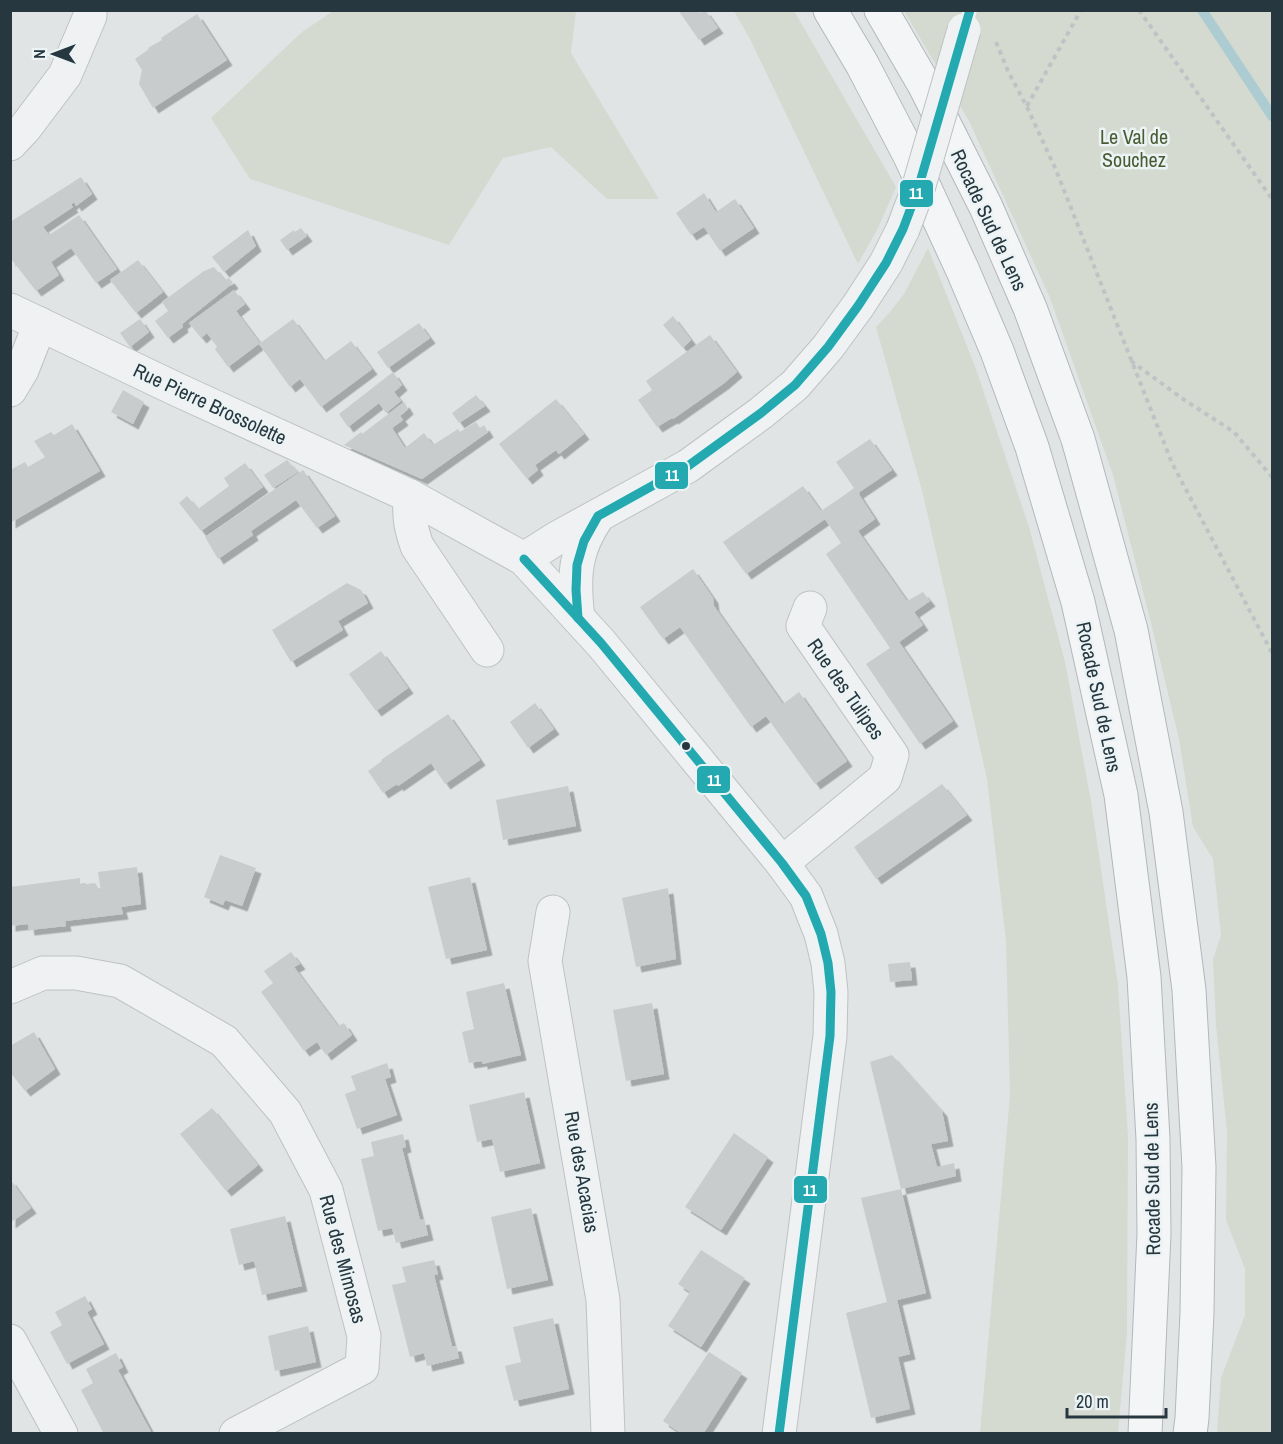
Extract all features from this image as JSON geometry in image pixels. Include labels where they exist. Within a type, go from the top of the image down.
[{"type":"highway","name":"Rocade Sud de Lens","points":[[830,10],[862,64],[910,156],[997,351],[1032,447],[1078,602],[1121,795],[1144,976],[1153,1139],[1154,1234],[1145,1434]]},
{"type":"highway","name":"Rocade Sud de Lens","points":[[881,10],[925,86],[981,196],[1030,308],[1078,439],[1131,630],[1166,812],[1189,990],[1199,1167],[1197,1313],[1190,1434]]},
{"type":"street","points":[[10,144],[65,75],[90,16],[90,10]]},
{"type":"street","points":[[779,1434],[830,1036],[831,992],[828,963],[821,934],[806,896],[782,863],[601,643],[524,559],[557,538],[688,466],[761,413],[795,385],[828,347],[886,262],[903,229],[918,189],[967,20]]},
{"type":"street","name":"Rue Pierre Brossolette","points":[[10,310],[410,496],[524,559]]},
{"type":"street","points":[[10,390],[22,370],[40,324]]},
{"type":"street","points":[[410,496],[409,516],[417,546],[487,650]]},
{"type":"street","points":[[578,618],[575,591],[577,562],[589,530],[598,516]]},
{"type":"street","name":"Rue des Tulipes","points":[[782,863],[885,778],[892,755],[803,626],[810,608]]},
{"type":"street","name":"Rue des Acacias","points":[[553,912],[545,961],[603,1300],[608,1434]]},
{"type":"street","name":"Rue des Mimosas","points":[[10,987],[43,973],[76,973],[120,981],[224,1041],[285,1112],[326,1190],[364,1336],[362,1368],[236,1434]]},
{"type":"street","points":[[10,1341],[61,1434]]},
{"type":"path","points":[[1027,107],[1081,10]]},
{"type":"path","points":[[1139,10],[1272,199]]},
{"type":"path","points":[[995,40],[1056,170],[1172,463],[1272,653]]},
{"type":"path","points":[[1131,361],[1234,432],[1272,477]]},
{"type":"green space","points":[[333,11],[576,11],[571,53],[659,199],[607,199],[551,147],[503,158],[449,245],[250,179],[211,118],[302,32]]},
{"type":"green space","points":[[734,11],[794,11],[896,187],[878,228],[858,264],[750,39]]},
{"type":"green space","name":"Le Val de Souchez","points":[[904,11],[1272,11],[1272,1433],[1217,1433],[1221,1378],[1245,1315],[1245,1269],[1226,1220],[1227,1132],[1216,1025],[1213,960],[1221,935],[1213,859],[1193,827],[1179,739],[1113,475],[1050,298],[969,121]]},
{"type":"green space","points":[[928,248],[976,369],[1029,527],[1065,662],[1091,801],[1118,985],[1128,1136],[1127,1332],[1118,1433],[980,1433],[1010,1095],[1006,941],[987,779],[923,494],[876,327],[904,294]]},
{"type":"building","points":[[678,10],[697,10],[699,13],[705,10],[718,28],[699,40]]},
{"type":"building","points":[[197,14],[227,60],[153,108],[139,84],[142,70],[135,59]]},
{"type":"building","points":[[81,177],[92,194],[76,206],[74,202],[71,205],[73,207],[43,227],[49,235],[79,215],[117,269],[96,283],[71,248],[51,262],[59,275],[36,291],[12,260],[10,261],[10,222]]},
{"type":"building","points":[[704,193],[716,212],[735,199],[754,228],[720,251],[704,227],[691,235],[676,213]]},
{"type":"building","points":[[301,228],[307,236],[287,250],[280,240]]},
{"type":"building","points":[[248,230],[256,246],[224,272],[212,257]]},
{"type":"building","points":[[138,260],[163,292],[136,313],[110,280]]},
{"type":"building","points":[[214,267],[225,280],[229,278],[233,283],[168,338],[155,321],[168,311],[162,302],[204,271]]},
{"type":"building","points":[[234,290],[245,304],[236,311],[260,343],[228,367],[207,333],[201,338],[189,323]]},
{"type":"building","points":[[673,316],[691,340],[683,348],[663,325]]},
{"type":"building","points":[[140,319],[149,332],[130,347],[120,333]]},
{"type":"building","points":[[293,319],[324,361],[351,341],[372,369],[321,407],[300,379],[290,387],[259,344]]},
{"type":"building","points":[[419,323],[430,338],[388,368],[377,352]]},
{"type":"building","points":[[710,335],[737,372],[673,419],[657,427],[638,400],[652,390],[646,381]]},
{"type":"building","points":[[393,372],[402,385],[394,392],[401,401],[386,413],[379,403],[348,427],[339,414]]},
{"type":"building","points":[[123,390],[144,402],[133,424],[111,412]]},
{"type":"building","points":[[476,395],[485,406],[459,423],[452,413]]},
{"type":"building","points":[[556,399],[584,434],[559,454],[556,450],[535,465],[538,470],[527,479],[499,444]]},
{"type":"building","points":[[404,402],[408,409],[400,416],[403,420],[392,428],[405,448],[424,433],[433,445],[458,429],[460,432],[476,422],[480,428],[484,425],[488,432],[422,479],[344,445]]},
{"type":"building","points":[[72,424],[100,471],[10,523],[10,470],[25,462],[28,467],[45,457],[34,441],[51,432],[54,435]]},
{"type":"building","points":[[870,439],[892,470],[858,493],[875,519],[858,531],[907,601],[923,592],[930,601],[914,612],[923,625],[899,642],[953,721],[920,744],[866,664],[890,648],[826,554],[841,543],[825,519],[746,574],[723,542],[803,486],[821,511],[843,496],[854,488],[836,462]]},
{"type":"building","points":[[287,460],[298,472],[273,488],[264,475]]},
{"type":"building","points":[[245,463],[263,487],[201,531],[179,503],[187,496],[198,509],[229,486],[224,478]]},
{"type":"building","points":[[303,470],[335,516],[317,528],[296,500],[251,531],[253,535],[218,559],[205,537]]},
{"type":"building","points":[[693,569],[713,598],[714,606],[783,704],[799,692],[847,761],[815,784],[766,716],[751,727],[680,627],[663,639],[640,607]]},
{"type":"building","points":[[347,583],[361,590],[368,603],[338,621],[343,630],[291,662],[272,630]]},
{"type":"building","points":[[381,651],[408,688],[376,711],[349,674]]},
{"type":"building","points":[[535,703],[554,729],[528,748],[510,722]]},
{"type":"building","points":[[448,714],[480,760],[445,784],[431,763],[398,786],[397,784],[383,793],[368,771]]},
{"type":"building","points":[[942,784],[967,815],[876,879],[854,847]]},
{"type":"building","points":[[568,786],[576,826],[503,840],[496,800]]},
{"type":"building","points":[[220,855],[256,868],[242,906],[225,900],[223,905],[204,897]]},
{"type":"building","points":[[137,867],[141,904],[121,907],[123,914],[65,921],[66,926],[29,930],[28,924],[10,926],[10,887],[80,878],[80,885],[95,883],[101,892],[98,872]]},
{"type":"building","points":[[470,877],[487,950],[446,959],[428,887]]},
{"type":"building","points":[[668,888],[676,959],[636,967],[622,898]]},
{"type":"building","points":[[291,952],[300,964],[294,967],[338,1026],[344,1023],[352,1035],[326,1055],[317,1042],[304,1051],[261,992],[273,983],[264,971]]},
{"type":"building","points":[[910,962],[912,980],[890,982],[888,964]]},
{"type":"building","points":[[504,983],[521,1055],[482,1064],[482,1061],[469,1063],[462,1032],[474,1029],[466,992]]},
{"type":"building","points":[[652,1003],[664,1074],[626,1081],[613,1010]]},
{"type":"building","points":[[34,1032],[55,1069],[25,1091],[10,1072],[10,1046]]},
{"type":"building","points":[[892,1055],[942,1111],[948,1141],[931,1144],[937,1167],[954,1163],[956,1176],[901,1189],[870,1062]]},
{"type":"building","points":[[387,1063],[391,1077],[385,1079],[397,1115],[357,1129],[345,1094],[356,1090],[351,1076]]},
{"type":"building","points":[[524,1092],[540,1163],[500,1172],[492,1139],[477,1142],[469,1105]]},
{"type":"building","points":[[212,1108],[258,1165],[226,1191],[180,1134]]},
{"type":"building","points":[[734,1133],[768,1157],[721,1230],[685,1207]]},
{"type":"building","points":[[403,1134],[406,1147],[402,1148],[420,1220],[424,1219],[428,1235],[396,1243],[392,1228],[378,1231],[361,1159],[374,1156],[371,1142]]},
{"type":"building","points":[[10,1179],[31,1208],[10,1223]]},
{"type":"building","points":[[901,1189],[926,1293],[897,1300],[910,1354],[898,1357],[910,1409],[871,1418],[846,1313],[887,1302],[861,1198]]},
{"type":"building","points":[[531,1208],[548,1280],[507,1289],[491,1217]]},
{"type":"building","points":[[285,1216],[302,1286],[262,1295],[254,1261],[239,1265],[230,1229]]},
{"type":"building","points":[[701,1250],[745,1278],[701,1347],[668,1326],[690,1292],[678,1284]]},
{"type":"building","points":[[434,1260],[438,1274],[434,1275],[452,1346],[456,1346],[459,1358],[427,1366],[424,1353],[410,1357],[392,1285],[406,1282],[402,1267]]},
{"type":"building","points":[[85,1296],[92,1309],[87,1312],[104,1344],[67,1364],[50,1332],[62,1325],[55,1312]]},
{"type":"building","points":[[553,1318],[569,1389],[514,1401],[505,1366],[521,1362],[513,1327]]},
{"type":"building","points":[[308,1326],[316,1362],[275,1371],[268,1336]]},
{"type":"building","points":[[709,1352],[742,1373],[703,1434],[682,1434],[663,1421]]},
{"type":"building","points":[[116,1353],[123,1367],[118,1370],[152,1434],[104,1434],[81,1390],[93,1383],[86,1369]]},
{"type":"waterway","points":[[1202,10],[1272,116]]},
{"type":"transit line","name":"11","points":[[578,618],[577,565],[584,541],[598,516],[688,466],[761,413],[795,385],[828,347],[886,263],[903,229],[918,189],[970,10]]},
{"type":"transit line","name":"11","points":[[524,559],[601,643],[782,863],[806,896],[821,934],[828,963],[831,992],[830,1036],[779,1434]]}]
